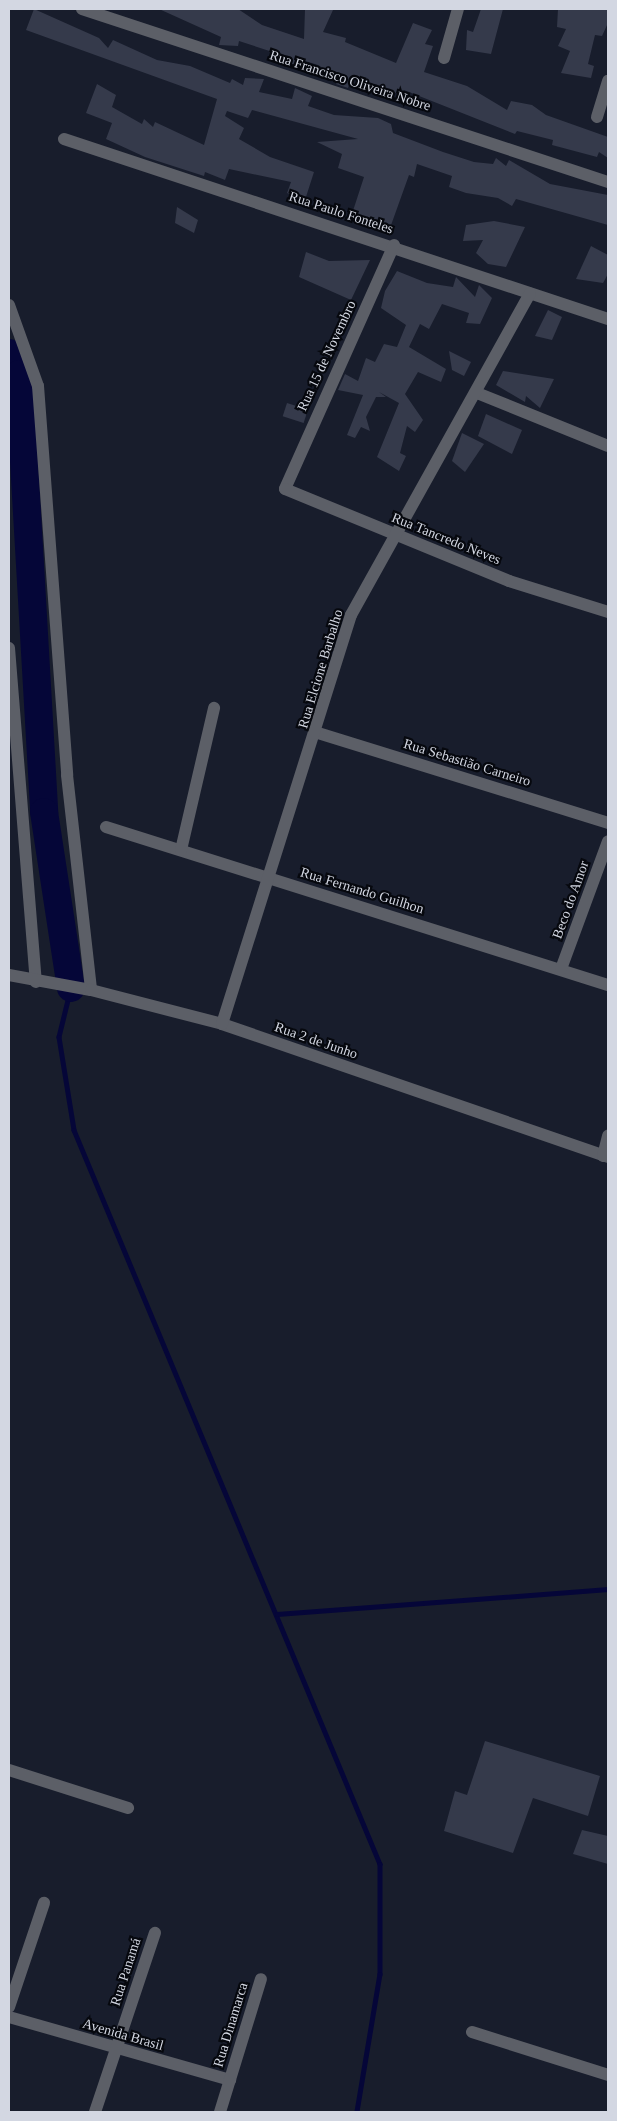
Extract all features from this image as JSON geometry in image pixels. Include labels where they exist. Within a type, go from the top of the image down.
[{"type":"street","name":"Rua Francisco Oliveira Nobre","points":[[82,9],[608,182]]},
{"type":"street","points":[[444,58],[458,9]]},
{"type":"street","points":[[597,117],[608,81]]},
{"type":"street","name":"Rua Paulo Fonteles","points":[[64,139],[394,245],[530,294],[608,319]]},
{"type":"street","name":"Rua 15 de Novembro","points":[[286,479],[394,245]]},
{"type":"street","name":"Rua Elcione Barbalho","points":[[222,1024],[272,879],[318,733],[351,615],[477,393],[530,294]]},
{"type":"street","points":[[9,305],[38,386],[67,775],[91,990]]},
{"type":"street","points":[[477,393],[608,446]]},
{"type":"street","name":"Rua Tancredo Neves","points":[[286,479],[285,489],[395,535],[509,581],[608,612]]},
{"type":"street","points":[[9,648],[36,982]]},
{"type":"street","points":[[181,850],[214,708]]},
{"type":"street","name":"Rua Sebastião Carneiro","points":[[318,733],[608,823]]},
{"type":"street","name":"Rua Fernando Guilhon","points":[[106,827],[608,985]]},
{"type":"street","name":"Beco do Amor","points":[[561,969],[608,841]]},
{"type":"street","name":"Rua 2 de Junho","points":[[9,975],[36,982],[91,990],[222,1024],[606,1156]]},
{"type":"street","points":[[606,1156],[608,1136]]},
{"type":"street","points":[[9,1770],[128,1808]]},
{"type":"street","points":[[9,2007],[44,1903]]},
{"type":"street","name":"Rua Panamá","points":[[95,2112],[155,1933]]},
{"type":"street","name":"Rua Dinamarca","points":[[220,2112],[261,1979]]},
{"type":"street","name":"Avenida Brasil","points":[[9,2017],[117,2050],[230,2080]]},
{"type":"street","points":[[472,2032],[608,2075]]},
{"type":"building","points":[[34,9],[99,38],[108,48],[113,40],[157,60],[190,66],[230,83],[232,79],[243,85],[245,78],[264,79],[259,92],[292,99],[295,88],[312,96],[308,106],[334,115],[378,118],[391,124],[393,133],[443,152],[474,162],[493,164],[496,158],[506,166],[509,160],[550,184],[608,195],[608,225],[516,199],[512,206],[498,198],[466,193],[449,187],[452,176],[417,164],[414,177],[409,175],[390,228],[350,220],[364,177],[338,168],[342,154],[317,142],[358,139],[252,110],[248,118],[227,111],[225,116],[244,128],[239,139],[270,157],[314,172],[305,200],[287,193],[291,182],[229,169],[225,180],[205,172],[204,176],[145,157],[106,139],[112,123],[86,113],[97,84],[116,95],[112,107],[142,124],[144,119],[153,127],[155,122],[204,145],[217,99],[26,30]]},
{"type":"building","points":[[159,9],[238,9],[262,25],[304,39],[305,9],[333,10],[323,32],[346,38],[345,42],[396,63],[413,23],[432,30],[425,44],[433,46],[424,72],[467,86],[507,110],[511,101],[532,105],[546,115],[608,137],[608,158],[599,152],[597,157],[552,145],[553,140],[517,131],[515,134],[404,90],[402,95],[351,78],[348,88],[336,84],[338,77],[318,65],[302,60],[299,69],[285,66],[288,57],[239,41],[238,46],[219,45],[221,37]]},
{"type":"building","points":[[481,9],[503,9],[491,54],[466,50],[467,30],[473,32]]},
{"type":"building","points":[[558,9],[608,9],[608,23],[602,36],[595,35],[588,64],[594,66],[591,78],[561,73],[570,51],[558,46],[566,29],[557,27]]},
{"type":"building","points":[[177,207],[198,220],[194,233],[175,223]]},
{"type":"building","points":[[494,221],[525,227],[506,267],[488,264],[476,253],[483,240],[463,241],[466,225]]},
{"type":"building","points":[[591,246],[608,255],[608,274],[603,283],[576,279]]},
{"type":"building","points":[[306,252],[329,261],[370,260],[351,300],[299,277]]},
{"type":"building","points":[[397,271],[427,283],[453,287],[456,277],[475,297],[479,285],[492,298],[480,324],[466,323],[469,313],[442,304],[429,329],[420,324],[409,347],[446,369],[441,382],[418,372],[405,394],[423,420],[415,432],[407,426],[400,453],[406,456],[399,471],[377,457],[399,403],[379,392],[386,397],[376,397],[366,417],[370,431],[361,427],[355,438],[347,435],[363,395],[338,390],[345,374],[358,381],[366,358],[375,362],[384,344],[397,347],[406,325],[381,308],[385,291]]},
{"type":"building","points":[[548,310],[562,317],[552,340],[535,336]]},
{"type":"building","points":[[449,351],[471,362],[464,376],[452,370]]},
{"type":"building","points":[[503,371],[554,379],[540,408],[526,396],[525,402],[496,385]]},
{"type":"building","points":[[287,403],[308,410],[304,423],[283,416]]},
{"type":"building","points":[[486,414],[522,430],[512,454],[478,436]]},
{"type":"building","points":[[462,433],[484,444],[465,472],[452,461]]},
{"type":"building","points":[[485,1741],[600,1776],[588,1816],[533,1798],[513,1853],[444,1831],[455,1791],[467,1795]]},
{"type":"building","points":[[582,1830],[608,1836],[608,1864],[573,1854]]},
{"type":"waterway","points":[[9,353],[19,374],[44,812],[71,988]]},
{"type":"waterway","points":[[71,988],[59,1037],[74,1130],[380,1864],[380,1974],[357,2112]]},
{"type":"waterway","points":[[277,1614],[608,1589]]}]
